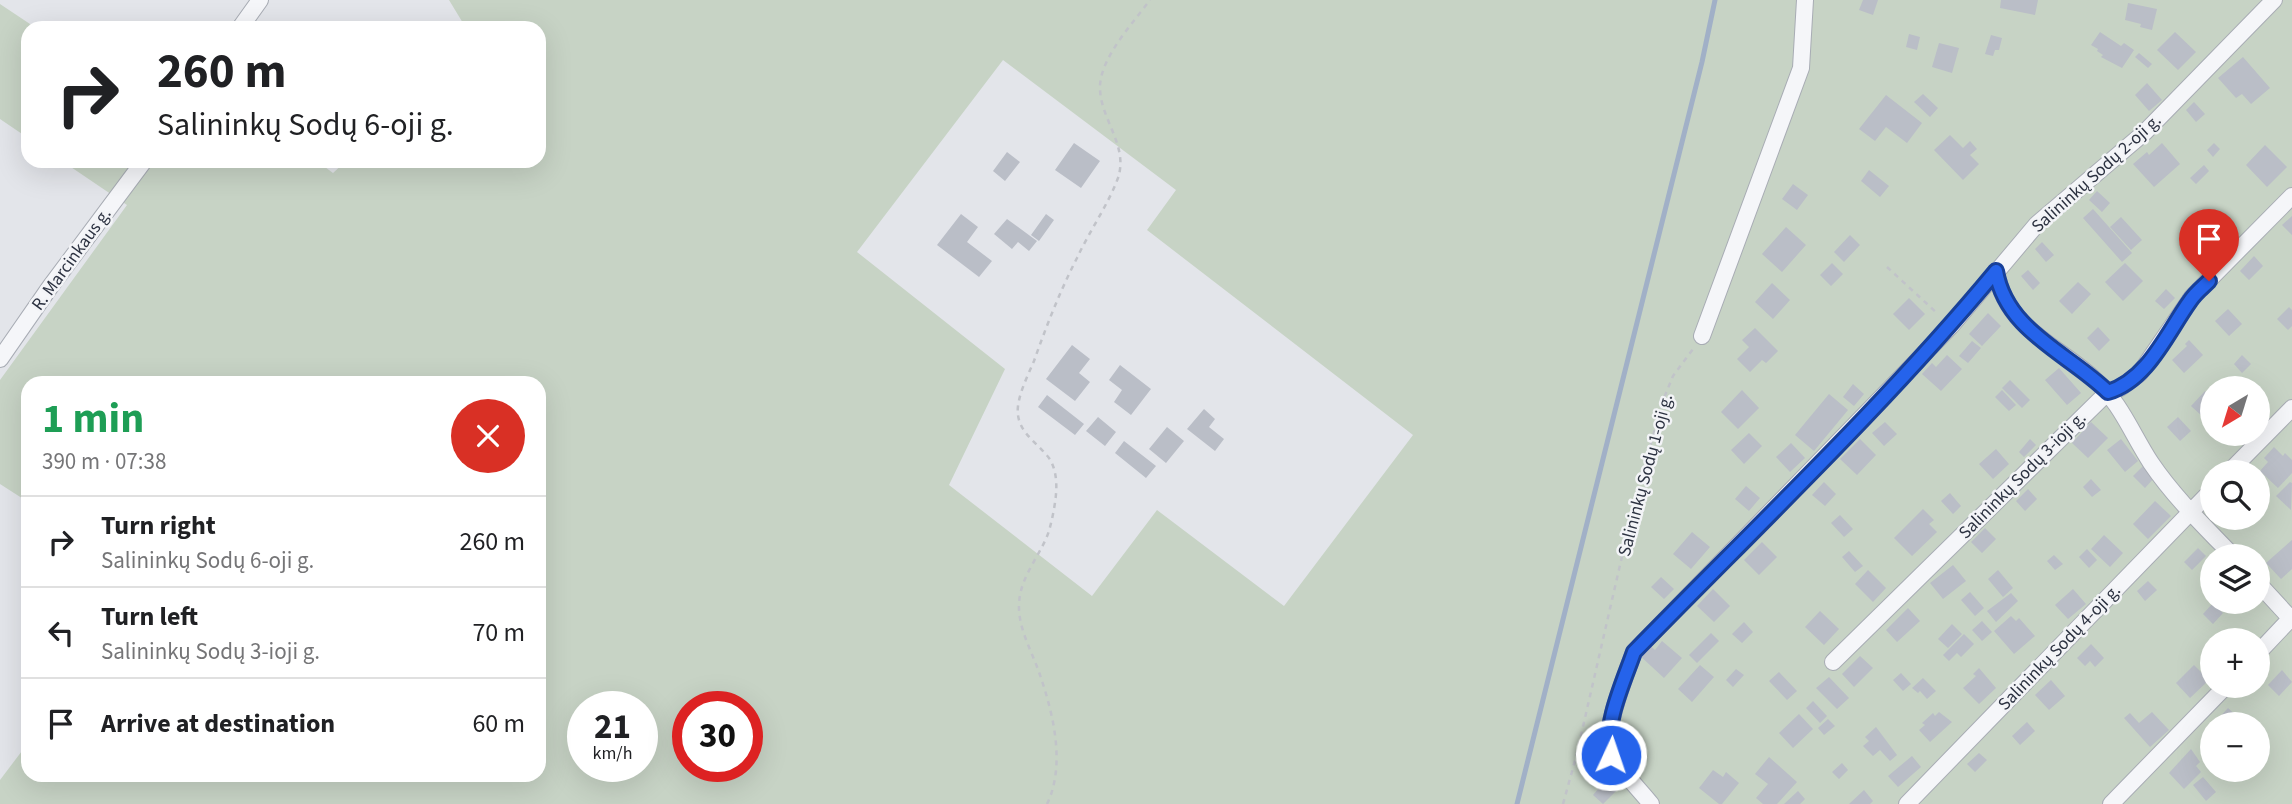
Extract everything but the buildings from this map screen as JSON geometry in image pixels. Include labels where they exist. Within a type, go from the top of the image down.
[{"type":"street","points":[[245,21],[260,0]]},
{"type":"street","points":[[1702,336],[1801,68],[1804,0]]},
{"type":"street","name":"Salininkų Sodų 2-oji g.","points":[[1651,804],[1611,755],[1607,742],[1616,702],[1634,652],[1951,326],[2037,224],[2145,132],[2274,0]]},
{"type":"street","name":"R. Marcinkaus g.","points":[[0,359],[139,168]]},
{"type":"street","name":"Salininkų Sodų 3-ioji g.","points":[[1833,662],[2108,392],[2120,388],[2140,373],[2192,298],[2292,196]]},
{"type":"street","points":[[1996,271],[1998,286],[2004,299],[2022,323],[2093,377],[2108,392],[2124,413],[2153,465],[2221,544]]},
{"type":"street","points":[[2241,460],[2292,408]]},
{"type":"street","name":"Salininkų Sodų 4-oji g.","points":[[1907,804],[2200,503]]},
{"type":"street","points":[[2270,596],[2292,619],[2270,641]]},
{"type":"street","points":[[2111,804],[2213,698]]},
{"type":"path","points":[[1048,804],[1056,778],[1052,719],[1040,674],[1023,634],[1018,603],[1029,566],[1049,532],[1056,494],[1055,473],[1051,460],[1024,432],[1018,419],[1018,404],[1075,261],[1119,176],[1119,144],[1104,108],[1100,86],[1105,62],[1150,0]]},
{"type":"path","points":[[1887,267],[1951,326]]},
{"type":"path","name":"Salininkų Sodų 1-oji g.","points":[[1563,804],[1577,757],[1637,491],[1660,411],[1673,376],[1702,336]]},
{"type":"green space","points":[[449,0],[2292,0],[2292,804],[0,804],[0,780],[21,752],[21,782],[546,782],[546,376],[21,376],[21,498],[0,484],[0,380],[127,205],[72,168],[326,168],[333,173],[338,168],[546,168],[546,21],[462,21]],"holes":[[[1003,60],[1176,190],[1147,230],[1413,435],[1284,606],[1157,510],[1092,596],[949,485],[1005,369],[857,252]]]},
{"type":"green space","points":[[0,4],[26,21],[21,21],[21,133],[0,119]]},
{"type":"waterway","points":[[1517,804],[1702,62],[1715,0]]},
{"type":"route","points":[[1611,755],[1607,742],[1616,702],[1634,652],[1882,399],[1951,326],[1996,271],[1998,286],[2004,299],[2022,323],[2093,377],[2108,392],[2130,383],[2140,373],[2192,298],[2209,281]]}]
